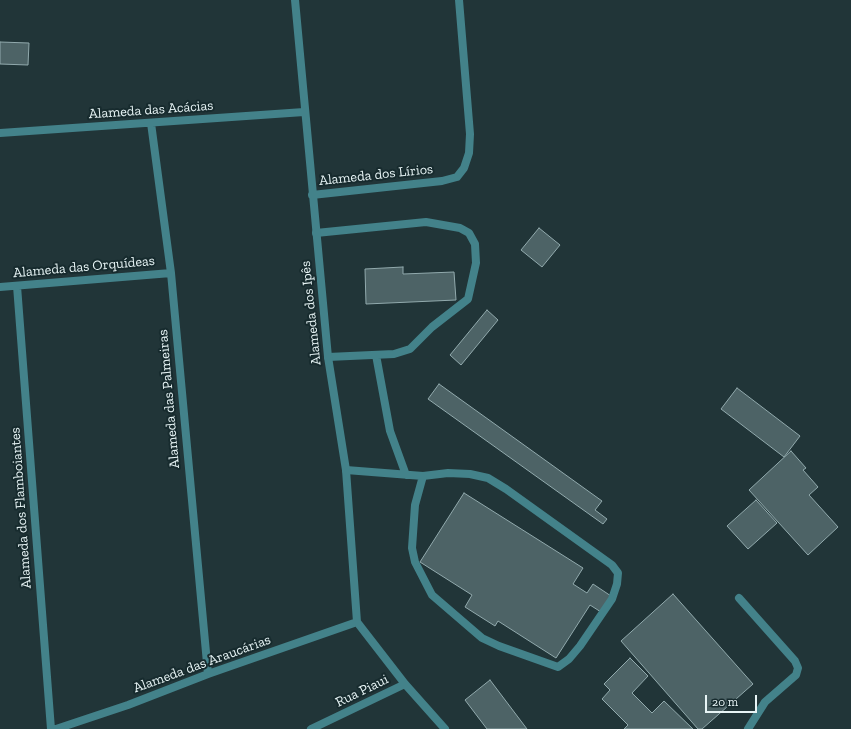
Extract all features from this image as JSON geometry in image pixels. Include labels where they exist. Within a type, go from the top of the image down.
[{"type":"street","name":"Alameda dos Ipês","points":[[295,0],[304,112],[328,357],[346,470],[357,622]]},
{"type":"street","name":"Alameda dos Lírios","points":[[312,194],[442,181],[457,177],[464,168],[469,153],[470,134],[459,0]]},
{"type":"street","name":"Alameda das Acácias","points":[[0,133],[304,112]]},
{"type":"street","name":"Alameda das Palmeiras","points":[[150,123],[171,273],[208,674]]},
{"type":"street","points":[[316,233],[426,222],[460,228],[469,234],[475,244],[476,264],[468,299],[432,327],[410,349],[394,354],[328,357]]},
{"type":"street","name":"Alameda das Orquídeas","points":[[0,287],[171,273]]},
{"type":"street","name":"Alameda dos Flamboiantes","points":[[17,286],[51,729]]},
{"type":"street","points":[[376,355],[390,431],[406,475]]},
{"type":"street","points":[[346,470],[423,476],[448,473],[470,474],[488,478],[506,489],[612,565],[618,573],[617,584],[612,599],[580,646],[569,659],[558,667],[499,646],[482,638],[432,595],[415,562],[412,548],[415,505],[423,476]]},
{"type":"street","points":[[739,598],[795,661],[798,668],[796,675],[765,702],[748,729]]},
{"type":"street","points":[[357,622],[406,684],[445,729]]},
{"type":"street","name":"Alameda das Araucárias","points":[[56,729],[128,705],[208,674],[357,622]]},
{"type":"street","name":"Rua Piaui","points":[[311,729],[406,684]]},
{"type":"street","name":"Rua Piaui","points":[[330,721],[334,729]]},
{"type":"building","points":[[0,42],[29,43],[28,65],[0,64]]},
{"type":"building","points":[[539,228],[560,245],[542,267],[521,250]]},
{"type":"building","points":[[403,267],[403,274],[454,272],[456,300],[366,304],[365,269]]},
{"type":"building","points":[[487,310],[498,320],[461,365],[450,355]]},
{"type":"building","points":[[439,384],[602,501],[595,510],[607,519],[603,524],[428,399]]},
{"type":"building","points":[[737,388],[800,436],[784,457],[721,409]]},
{"type":"building","points":[[791,451],[806,468],[803,470],[818,487],[809,495],[838,527],[808,555],[749,490]]},
{"type":"building","points":[[464,493],[583,568],[573,584],[587,593],[593,584],[611,596],[601,612],[590,605],[556,658],[498,621],[495,626],[465,607],[472,595],[420,562]]},
{"type":"building","points":[[756,500],[777,523],[748,549],[727,526]]},
{"type":"building","points":[[673,594],[753,684],[702,729],[698,729],[621,641]]},
{"type":"building","points":[[630,658],[648,676],[632,693],[652,713],[664,701],[693,729],[624,729],[628,725],[602,699],[610,690],[604,684]]},
{"type":"building","points":[[490,680],[527,729],[487,729],[465,700]]}]
